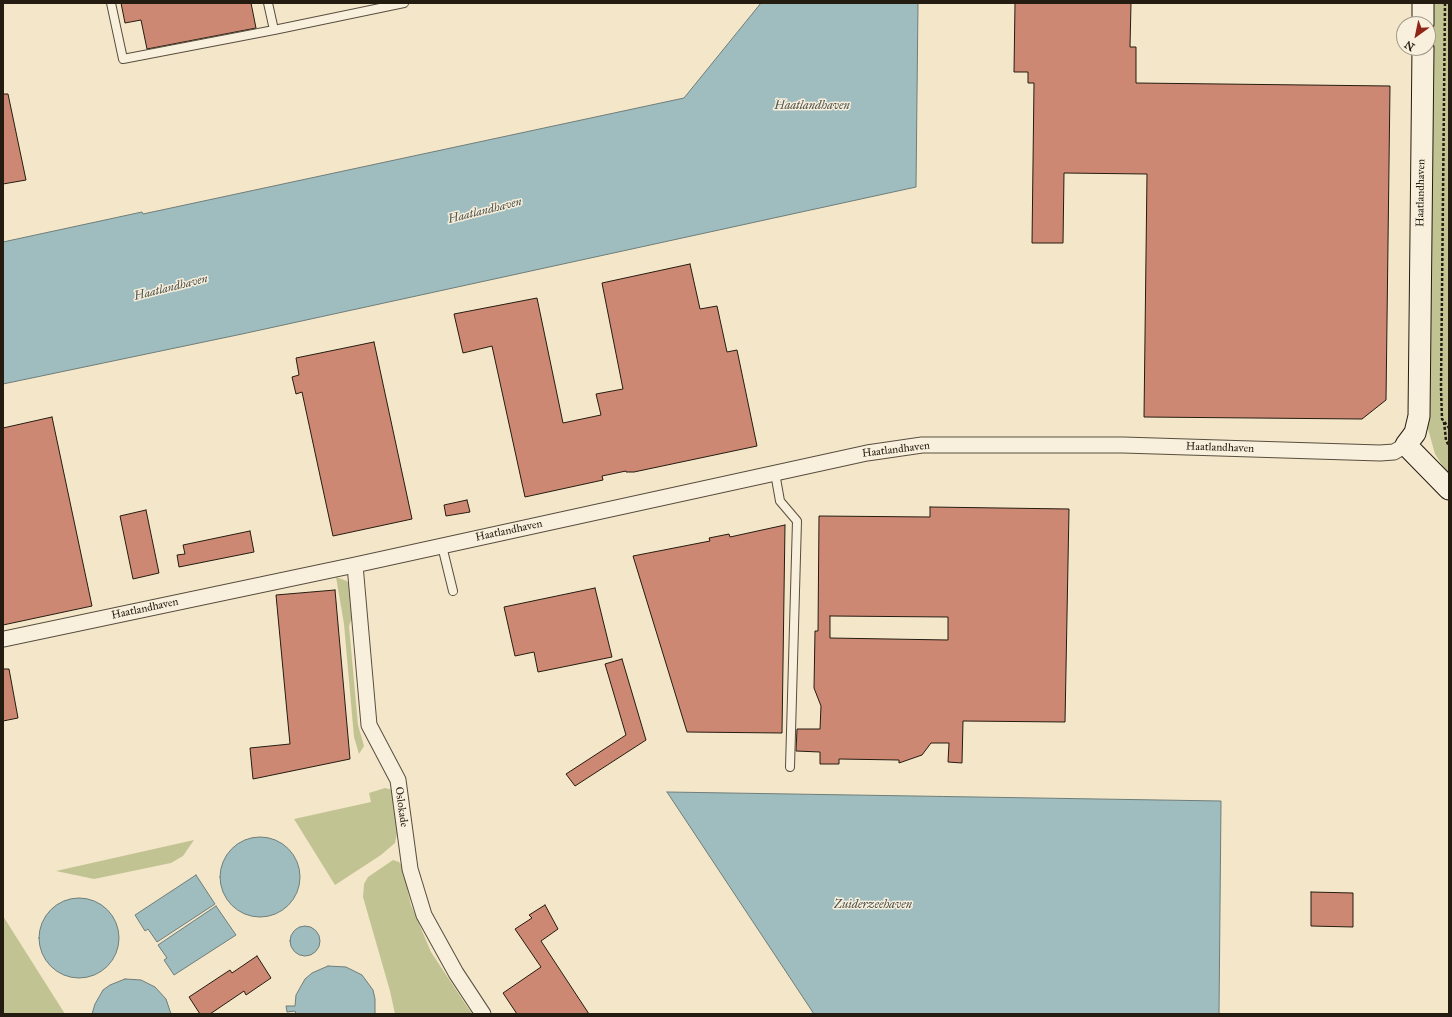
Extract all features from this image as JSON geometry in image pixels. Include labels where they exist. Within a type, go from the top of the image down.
[{"type":"street","points":[[1423,3],[1423,16]]},
{"type":"street","name":"Haatlandhaven","points":[[4,639],[355,565],[867,453],[922,445],[1123,445],[1380,453],[1394,452],[1406,445],[1415,433],[1419,416],[1423,56]]},
{"type":"street","points":[[1406,445],[1449,488]]},
{"type":"street","name":"Oslokade","points":[[355,565],[370,725],[398,780],[410,869],[424,915],[456,973],[483,1014]]},
{"type":"lane","points":[[111,3],[123,59],[404,3]]},
{"type":"lane","points":[[268,3],[274,30]]},
{"type":"lane","points":[[775,473],[780,501],[797,521],[790,767]]},
{"type":"lane","points":[[442,546],[453,591]]},
{"type":"path","name":"Haatlandhaven","points":[[1445,3],[1441,388],[1442,415],[1446,440],[1449,446]]},
{"type":"path","points":[[1444,422],[1449,428]]},
{"type":"green space","points":[[1430,3],[1449,3],[1449,476],[1435,454],[1425,418],[1429,56],[1436,56],[1436,16],[1430,16]]},
{"type":"green space","points":[[336,577],[347,581],[351,588],[353,615],[349,626],[358,725],[364,746],[359,754],[354,737],[344,624]]},
{"type":"green space","points":[[385,788],[393,790],[397,833],[395,843],[381,855],[335,885],[294,819],[371,802],[369,793]]},
{"type":"green space","points":[[194,840],[183,856],[171,863],[94,879],[56,871]]},
{"type":"green space","points":[[393,860],[399,862],[402,866],[411,905],[431,952],[472,1014],[395,1014],[390,991],[363,897],[364,884],[368,877]]},
{"type":"green space","points":[[3,916],[65,1014],[3,1014]]},
{"type":"water","name":"Haatlandhaven","points":[[761,3],[918,3],[916,187],[242,334],[3,384],[3,242],[142,212],[143,214],[684,98]]},
{"type":"water","name":"Zuiderzeehaven","points":[[667,792],[1221,801],[1219,1014],[814,1014]]},
{"type":"water","points":[[260,837],[275,840],[288,849],[297,862],[300,877],[297,892],[288,905],[275,914],[260,917],[245,914],[232,905],[223,892],[220,877],[223,862],[232,849],[245,840]]},
{"type":"water","points":[[196,875],[215,904],[157,942],[148,929],[145,931],[135,915]]},
{"type":"water","points":[[79,898],[94,901],[107,910],[116,923],[119,938],[116,953],[107,966],[94,975],[79,978],[64,975],[51,966],[42,953],[39,938],[42,923],[51,910],[64,901]]},
{"type":"water","points":[[216,906],[236,935],[174,975],[164,960],[167,958],[158,945]]},
{"type":"water","points":[[305,926],[316,930],[320,941],[316,952],[305,956],[294,952],[290,941],[294,930]]},
{"type":"water","points":[[328,966],[346,967],[362,975],[373,990],[375,999],[375,1014],[296,1014],[295,1011],[287,1012],[286,1006],[295,1006],[296,995],[305,979],[312,973]]},
{"type":"water","points":[[125,979],[141,980],[155,987],[166,999],[171,1014],[92,1014],[95,1004],[103,990],[110,985]]},
{"type":"building","points":[[121,3],[251,3],[256,28],[147,49],[141,20],[125,23]]},
{"type":"building","points":[[1015,3],[1131,3],[1130,47],[1136,47],[1136,83],[1390,86],[1386,400],[1362,419],[1144,417],[1147,174],[1064,173],[1063,243],[1032,243],[1034,83],[1028,83],[1028,72],[1014,72]]},
{"type":"building","points":[[3,94],[8,94],[26,180],[3,184]]},
{"type":"building","points":[[690,264],[700,309],[717,306],[727,352],[737,350],[757,446],[634,472],[626,471],[602,476],[603,480],[525,497],[492,346],[463,353],[454,314],[537,298],[563,423],[601,415],[596,394],[623,389],[602,283]]},
{"type":"building","points":[[374,342],[412,519],[333,536],[302,392],[296,394],[292,377],[299,375],[296,358]]},
{"type":"building","points":[[52,417],[92,606],[3,625],[3,428]]},
{"type":"building","points":[[467,500],[470,512],[446,516],[444,505]]},
{"type":"building","points":[[930,507],[1069,509],[1065,722],[963,721],[962,763],[948,762],[949,743],[931,743],[922,755],[899,763],[899,760],[839,759],[839,764],[820,764],[820,752],[796,751],[797,729],[820,729],[821,706],[814,688],[815,631],[818,631],[819,516],[930,517]],"holes":[[[830,616],[948,617],[948,640],[830,638]]]},
{"type":"building","points":[[146,510],[159,573],[133,579],[120,516]]},
{"type":"building","points":[[785,525],[782,733],[687,732],[633,556],[710,541],[709,538],[729,534],[730,537]]},
{"type":"building","points":[[250,531],[254,552],[179,567],[177,555],[185,554],[183,545]]},
{"type":"building","points":[[595,588],[612,657],[538,672],[534,652],[515,656],[504,607]]},
{"type":"building","points":[[335,590],[350,759],[253,779],[250,748],[290,744],[276,595]]},
{"type":"building","points":[[622,659],[646,740],[575,786],[566,774],[626,735],[605,664]]},
{"type":"building","points":[[3,669],[9,669],[18,718],[3,721]]},
{"type":"building","points":[[1311,892],[1353,893],[1353,927],[1311,926]]},
{"type":"building","points":[[545,905],[558,929],[541,941],[589,1014],[517,1014],[503,993],[541,967],[515,929],[532,918],[529,915]]},
{"type":"building","points":[[257,956],[271,978],[246,995],[244,991],[210,1014],[200,1014],[189,997],[230,970],[232,973]]}]
